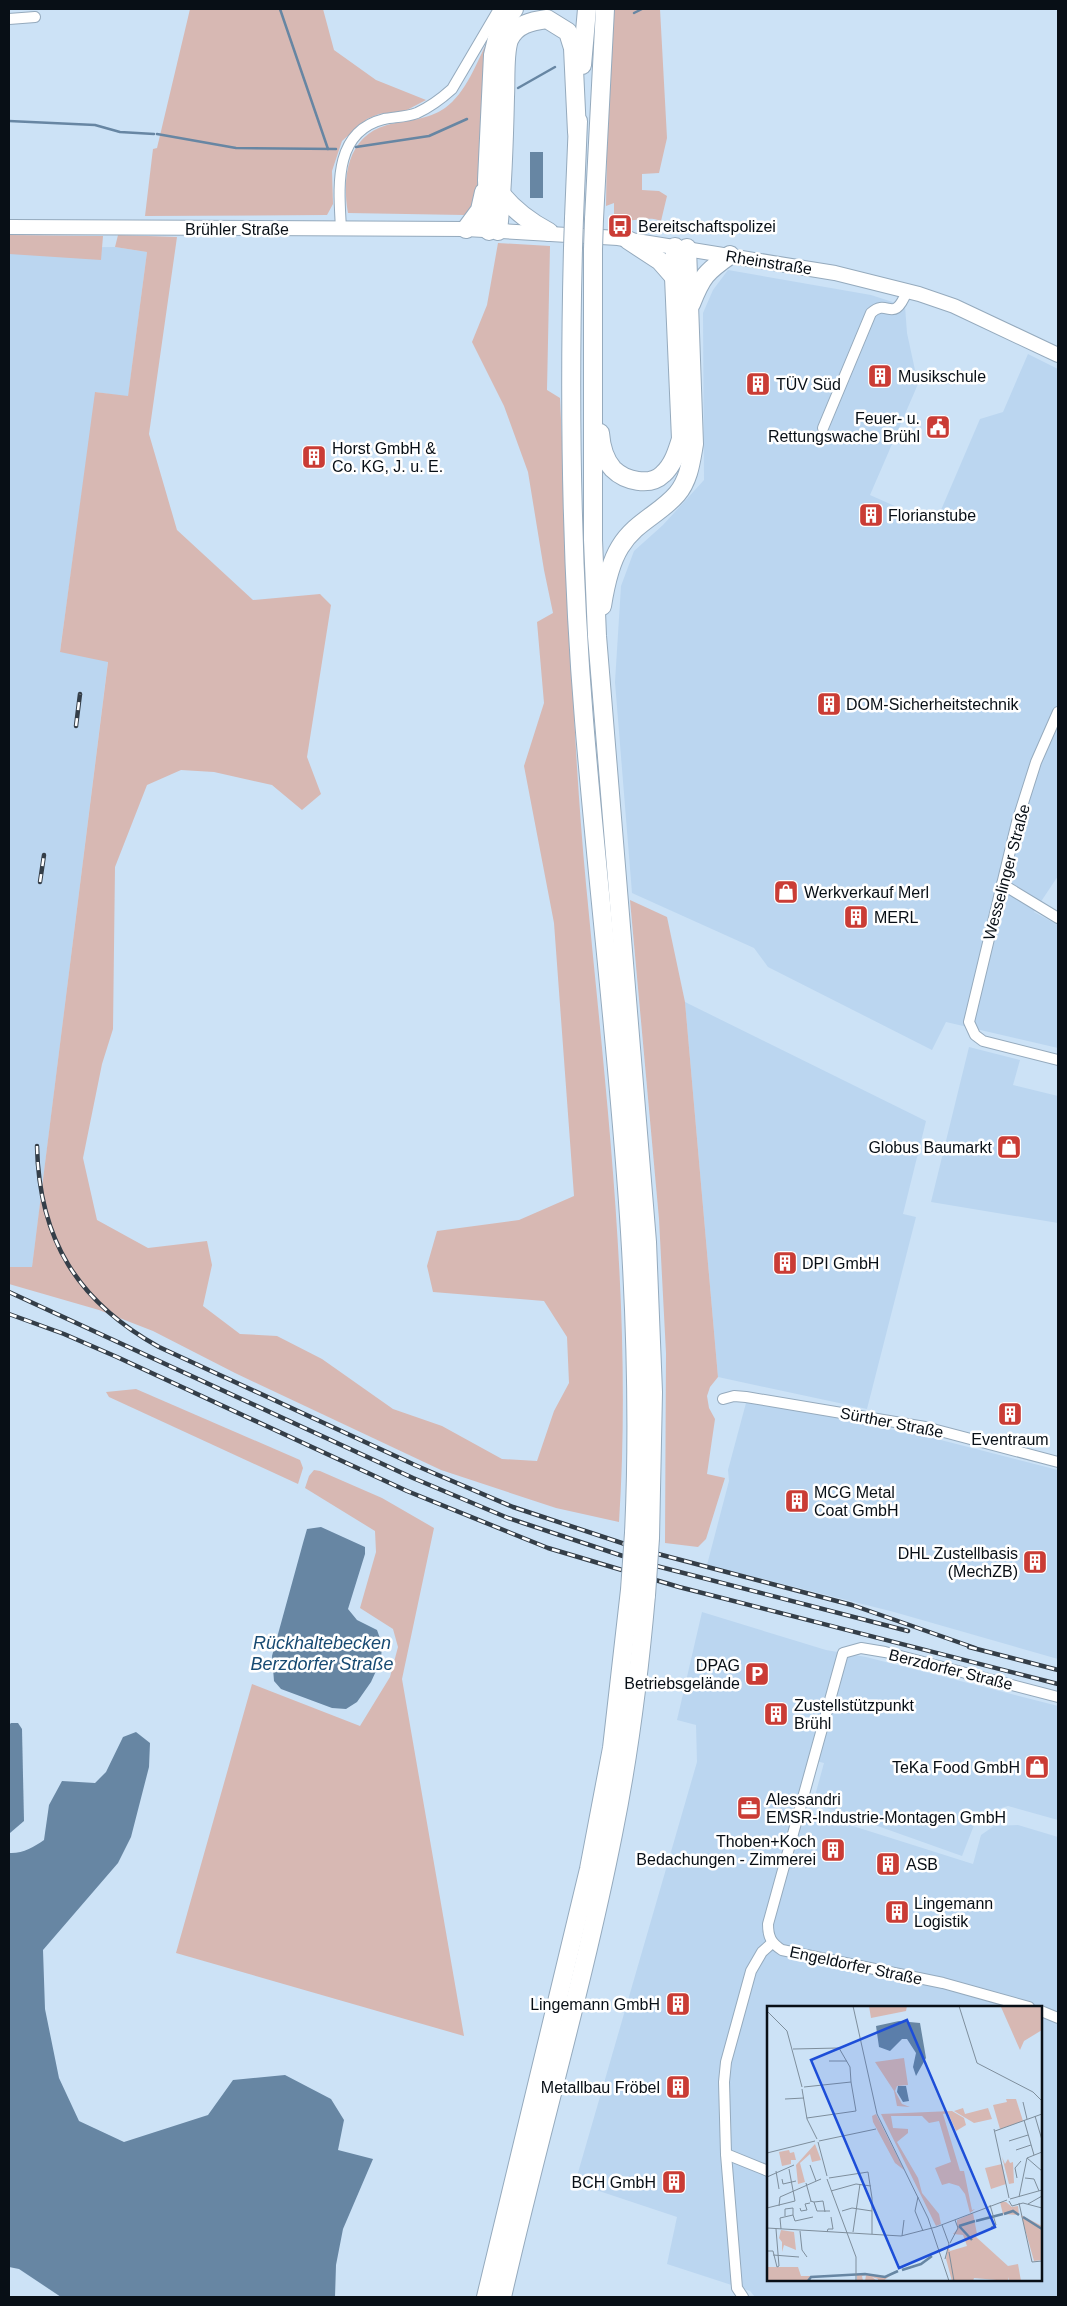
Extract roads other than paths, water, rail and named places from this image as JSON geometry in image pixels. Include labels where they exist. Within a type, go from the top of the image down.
[{"type":"highway","points":[[466,229],[480,210],[487,180],[493,55],[499,30],[514,9]]},
{"type":"highway","points":[[587,9],[577,132],[574,218],[571,482],[584,717],[621,1112],[633,1272],[642,1535]]},
{"type":"highway","points":[[502,2297],[580,1985],[607,1864],[630,1738],[638,1593],[653,1392],[648,1250],[597,636],[593,540],[593,249],[605,9]]},
{"type":"highway","points":[[494,231],[502,194],[506,64],[509,40],[519,26],[532,21],[547,19],[558,24],[568,32],[574,48],[577,132]]},
{"type":"highway","points":[[487,180],[494,231]]},
{"type":"highway","points":[[502,194],[519,214],[550,232]]},
{"type":"highway","points":[[628,240],[660,261],[674,277]]},
{"type":"highway","points":[[592,352],[602,450],[613,469],[630,480],[644,482],[662,476],[673,462],[681,440],[674,277],[681,248]]},
{"type":"highway","points":[[597,636],[605,588],[620,547],[638,524],[677,494],[690,469],[694,444],[688,309],[681,248]]},
{"type":"highway","points":[[688,309],[699,282],[708,271],[730,255]]},
{"type":"highway","points":[[486,2297],[566,1973],[594,1845],[638,1593]]},
{"type":"main road","name":"Brühler Straße","points":[[9,227],[466,229]]},
{"type":"main road","name":"Rheinstraße","points":[[466,229],[550,232],[628,240],[835,273],[907,291],[954,306],[1058,355]]},
{"type":"street","points":[[340,229],[339,180],[341,164],[344,154],[354,138],[365,128],[381,120],[417,113],[443,98],[452,89],[499,9]]},
{"type":"street","points":[[9,19],[35,17]]},
{"type":"street","points":[[823,428],[871,313],[878,308],[898,308],[901,306],[907,291]]},
{"type":"street","name":"Wesselinger Straße","points":[[1058,712],[1036,762],[1017,822],[969,1022],[975,1035],[984,1041],[1058,1060]]},
{"type":"street","points":[[1002,884],[1058,918]]},
{"type":"street","name":"Sürther Straße","points":[[723,1399],[734,1396],[746,1397],[906,1424],[1058,1462]]},
{"type":"street","name":"Berzdorfer Straße","points":[[843,1653],[862,1648],[885,1652],[1058,1697]]},
{"type":"street","name":"Engeldorfer Straße","points":[[843,1653],[768,1924],[768,1933],[772,1943],[782,1950],[943,1983],[1025,2006]]},
{"type":"street","points":[[743,2297],[738,2288],[726,2154],[724,2082],[726,2062],[751,1971],[762,1952],[772,1943]]},
{"type":"street","points":[[1042,2011],[1058,2018]]},
{"type":"street","points":[[726,2154],[767,2171]]},
{"type":"water","points":[[530,152],[543,152],[543,198],[530,198]]},
{"type":"water","name":"Rückhaltebecken Berzdorfer Straße","points":[[321,1527],[365,1547],[365,1554],[348,1609],[357,1620],[377,1630],[382,1644],[381,1660],[371,1682],[357,1702],[346,1709],[332,1708],[281,1689],[274,1681],[272,1656],[307,1529]]},
{"type":"water","points":[[11,1723],[18,1723],[22,1729],[24,1821],[10,1833],[9,1725]]},
{"type":"water","points":[[136,1732],[150,1743],[149,1767],[131,1837],[118,1863],[43,1950],[45,2009],[59,2078],[79,2121],[124,2142],[208,2115],[233,2080],[285,2075],[331,2099],[344,2120],[338,2150],[373,2159],[343,2229],[336,2265],[335,2297],[61,2297],[19,2269],[9,2267],[9,1853],[23,1851],[44,1840],[49,1805],[62,1781],[95,1783],[106,1772],[123,1737]]},
{"type":"waterway","points":[[280,9],[328,149]]},
{"type":"waterway","points":[[634,13],[642,9]]},
{"type":"waterway","points":[[518,88],[555,67]]},
{"type":"waterway","points":[[356,147],[429,136],[467,119]]},
{"type":"waterway","points":[[9,121],[95,125],[120,132],[154,134]]},
{"type":"waterway","points":[[157,134],[236,148],[336,149]]},
{"type":"railway","points":[[76,726],[80,694]]},
{"type":"railway","points":[[40,882],[44,855]]},
{"type":"railway","points":[[37,1146],[39,1180],[46,1211],[55,1239],[68,1265],[85,1288],[106,1310],[159,1347],[417,1466],[513,1507],[643,1550],[852,1605],[975,1648]]},
{"type":"railway","points":[[9,1292],[413,1478],[508,1518],[641,1562],[908,1631]]},
{"type":"railway","points":[[9,1314],[64,1334],[117,1357],[407,1491],[548,1548],[679,1587],[1058,1684]]},
{"type":"railway","points":[[969,1647],[1058,1670]]},
{"type":"place","name":"Bereitschaftspolizei","points":[[620,226]]},
{"type":"place","name":"Musikschule","points":[[880,376]]},
{"type":"place","name":"TÜV Süd","points":[[758,384]]},
{"type":"place","name":"Feuer- u. Rettungswache Brühl","points":[[938,427]]},
{"type":"place","name":"Horst GmbH & Co. KG, J. u. E.","points":[[314,457]]},
{"type":"place","name":"Florianstube","points":[[871,515]]},
{"type":"place","name":"DOM-Sicherheitstechnik","points":[[829,704]]},
{"type":"place","name":"Werkverkauf Merl","points":[[786,892]]},
{"type":"place","name":"MERL","points":[[856,917]]},
{"type":"place","name":"Globus Baumarkt","points":[[1009,1147]]},
{"type":"place","name":"DPI GmbH","points":[[785,1263]]},
{"type":"place","name":"Eventraum","points":[[1010,1414]]},
{"type":"place","name":"MCG Metal Coat GmbH","points":[[797,1501]]},
{"type":"place","name":"DHL Zustellbasis (MechZB)","points":[[1035,1562]]},
{"type":"place","name":"DPAG Betriebsgelände","points":[[757,1674]]},
{"type":"place","name":"Zustellstützpunkt Brühl","points":[[776,1714]]},
{"type":"place","name":"TeKa Food GmbH","points":[[1037,1767]]},
{"type":"place","name":"Alessandri EMSR-Industrie-Montagen GmbH","points":[[749,1808]]},
{"type":"place","name":"Thoben+Koch Bedachungen - Zimmerei","points":[[833,1850]]},
{"type":"place","name":"ASB","points":[[888,1864]]},
{"type":"place","name":"Lingemann Logistik","points":[[897,1912]]},
{"type":"place","name":"Lingemann GmbH","points":[[678,2004]]},
{"type":"place","name":"Metallbau Fröbel","points":[[678,2087]]},
{"type":"place","name":"BCH GmbH","points":[[674,2182]]}]
